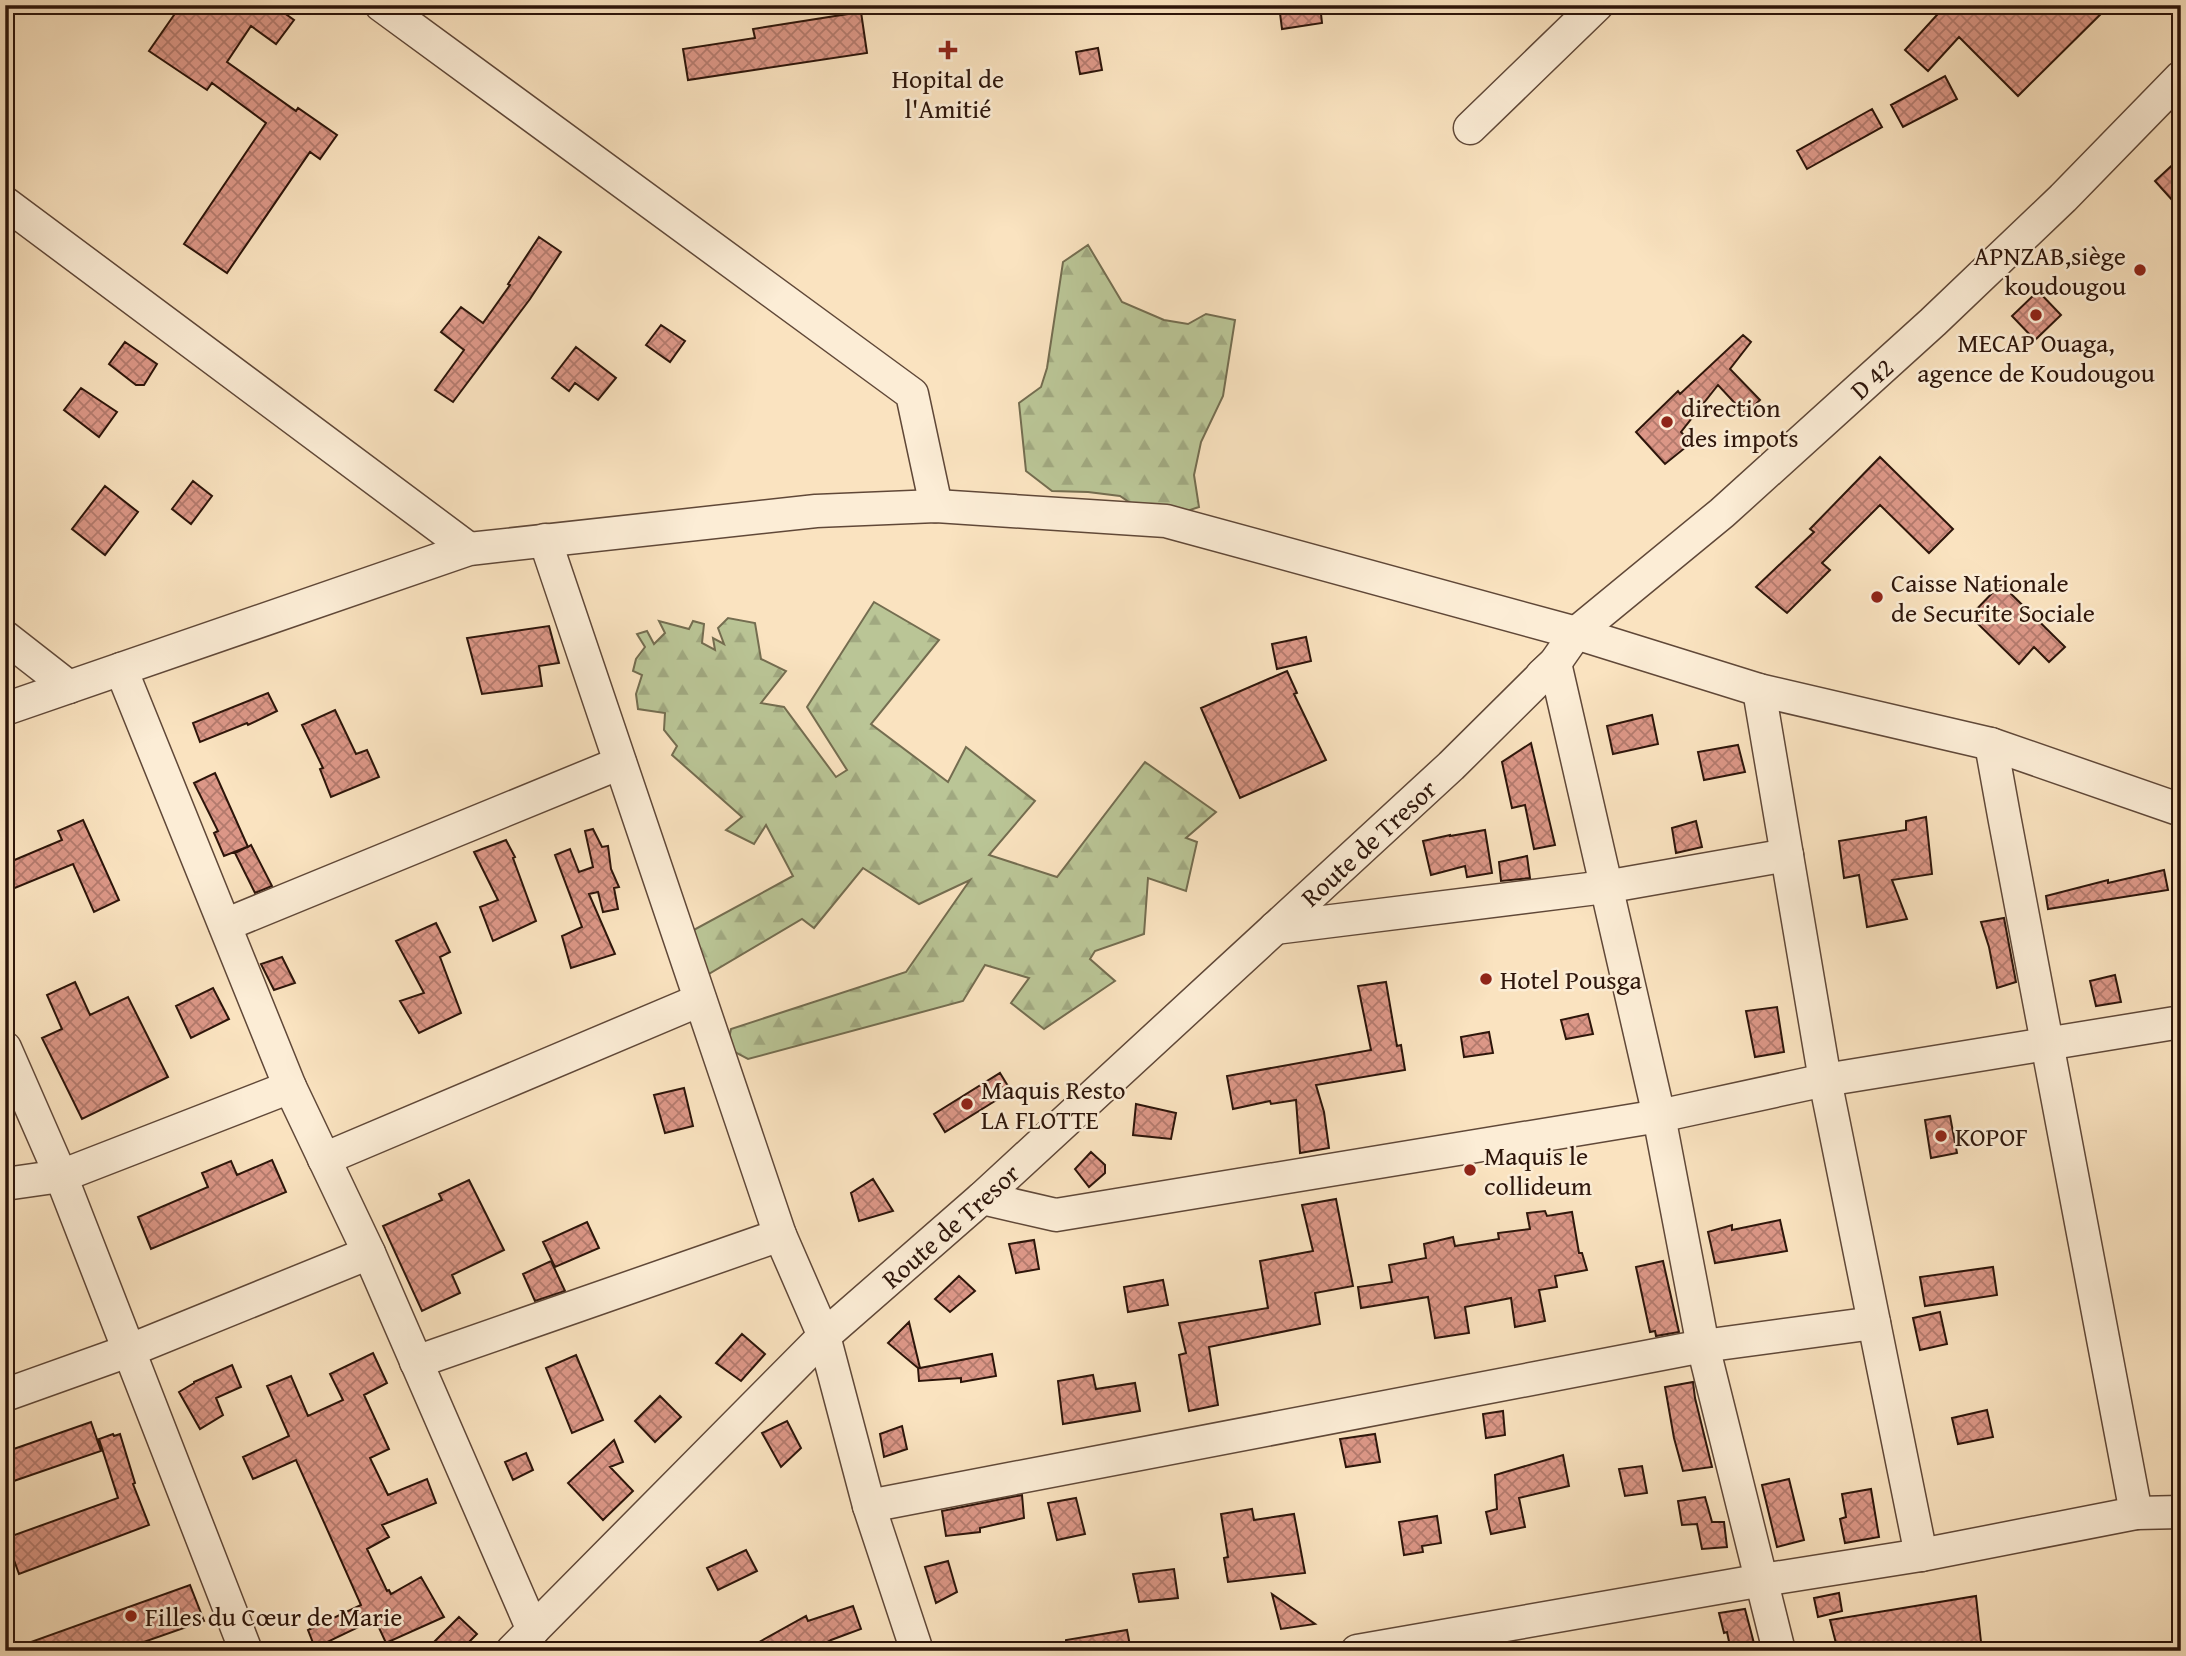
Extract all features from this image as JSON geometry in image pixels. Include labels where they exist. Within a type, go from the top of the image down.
[{"type":"street","points":[[381,5],[912,394],[936,506]]},
{"type":"street","points":[[1470,128],[1597,5]]},
{"type":"street","name":"D 42","points":[[1577,634],[1722,513],[1933,322],[2063,198],[2181,76]]},
{"type":"street","points":[[5,203],[469,550]]},
{"type":"street","points":[[5,709],[469,550],[816,511],[936,506],[1166,522],[1577,634],[1759,690],[1991,744],[2181,810]]},
{"type":"street","points":[[545,540],[780,1235],[824,1336],[869,1506],[916,1651]]},
{"type":"street","name":"Route de Tresor","points":[[523,1641],[824,1336],[982,1198],[1451,766],[1555,663],[1577,634]]},
{"type":"street","points":[[5,637],[69,687]]},
{"type":"street","points":[[1555,663],[1658,1116],[1703,1346],[1779,1651]]},
{"type":"street","points":[[824,1336],[1555,663]]},
{"type":"street","points":[[121,669],[290,1087],[369,1254],[416,1362],[523,1641]]},
{"type":"street","points":[[1759,690],[1825,1080],[1921,1555]]},
{"type":"street","points":[[1991,744],[2045,1045],[2097,1298],[2136,1513]]},
{"type":"street","points":[[225,925],[620,763]]},
{"type":"street","points":[[1275,928],[1605,887],[1787,855]]},
{"type":"street","points":[[324,1159],[700,1000]]},
{"type":"street","points":[[982,1198],[1056,1215],[1658,1116],[1825,1080],[2181,1022]]},
{"type":"street","points":[[5,1048],[61,1176],[246,1651]]},
{"type":"street","points":[[5,1184],[61,1176],[290,1087]]},
{"type":"street","points":[[416,1362],[780,1235]]},
{"type":"street","points":[[5,1395],[128,1351],[369,1254]]},
{"type":"street","points":[[869,1506],[1703,1346],[1874,1323]]},
{"type":"street","points":[[1357,1651],[1921,1555],[2136,1513],[2181,1512]]},
{"type":"green space","points":[[1088,245],[1122,302],[1164,320],[1188,324],[1206,314],[1235,320],[1223,396],[1201,442],[1194,475],[1199,507],[1157,521],[1120,496],[1052,491],[1026,471],[1019,403],[1041,387],[1047,368],[1063,262]]},
{"type":"green space","points":[[874,602],[939,640],[871,724],[948,782],[966,747],[1035,801],[989,855],[1057,877],[1145,762],[1216,812],[1186,838],[1197,842],[1186,891],[1148,878],[1144,934],[1095,951],[1090,959],[1115,981],[1044,1029],[1011,1003],[1029,978],[985,965],[963,1001],[748,1059],[727,1048],[731,1029],[906,972],[970,880],[919,904],[863,868],[814,928],[802,919],[707,975],[690,932],[793,876],[766,825],[754,844],[726,830],[742,817],[672,755],[677,746],[664,730],[665,713],[638,709],[636,694],[642,675],[633,671],[636,659],[645,647],[637,634],[647,631],[654,644],[665,633],[659,621],[689,629],[693,621],[704,624],[702,643],[715,650],[713,638],[724,644],[718,628],[728,618],[755,623],[761,659],[786,671],[761,703],[784,707],[836,777],[847,770],[807,707]]},
{"type":"building","points":[[181,5],[273,5],[294,20],[276,44],[251,26],[227,62],[296,111],[298,108],[337,135],[320,159],[310,152],[227,273],[184,244],[266,123],[212,83],[207,90],[149,51]]},
{"type":"building","points":[[1279,5],[1320,5],[1322,23],[1282,29]]},
{"type":"building","points":[[1946,5],[2110,5],[2018,96],[1959,37],[1928,71],[1905,50]]},
{"type":"building","points":[[861,12],[867,53],[688,80],[683,49],[755,38],[753,29]]},
{"type":"building","points":[[1098,48],[1102,70],[1080,74],[1076,52]]},
{"type":"building","points":[[1945,76],[1957,99],[1903,127],[1891,105]]},
{"type":"building","points":[[1872,109],[1882,127],[1807,169],[1797,151]]},
{"type":"building","points":[[2181,157],[2181,210],[2155,181]]},
{"type":"building","points":[[539,237],[561,252],[530,299],[453,402],[435,390],[464,350],[441,332],[461,307],[483,323]]},
{"type":"building","name":"MECAP Ouaga, agence de Koudougou","points":[[2038,291],[2061,315],[2035,340],[2012,316]]},
{"type":"building","points":[[661,325],[685,341],[670,362],[646,345]]},
{"type":"building","points":[[1743,335],[1751,342],[1730,369],[1760,400],[1745,414],[1718,385],[1681,432],[1691,443],[1665,464],[1636,432],[1678,391],[1680,394]]},
{"type":"building","points":[[125,342],[157,364],[144,385],[136,385],[109,364]]},
{"type":"building","points":[[576,347],[616,378],[598,400],[575,383],[569,391],[552,378]]},
{"type":"building","points":[[81,388],[117,412],[99,437],[64,410]]},
{"type":"building","points":[[1880,457],[1953,529],[1929,553],[1880,505],[1822,563],[1830,570],[1787,613],[1756,587],[1814,532],[1810,529]]},
{"type":"building","points":[[193,481],[212,496],[191,524],[172,509]]},
{"type":"building","points":[[105,486],[138,512],[105,555],[72,529]]},
{"type":"building","points":[[2001,584],[2065,647],[2049,662],[2034,647],[2019,664],[1970,616]]},
{"type":"building","points":[[549,626],[559,663],[539,666],[542,686],[482,694],[467,638]]},
{"type":"building","points":[[1306,637],[1311,661],[1277,669],[1272,644]]},
{"type":"building","points":[[1287,671],[1297,693],[1294,694],[1326,760],[1240,798],[1201,708]]},
{"type":"building","points":[[268,693],[277,711],[248,725],[247,723],[200,742],[193,723]]},
{"type":"building","points":[[335,710],[356,754],[367,750],[379,777],[331,797],[320,769],[323,768],[302,725]]},
{"type":"building","points":[[1652,715],[1658,744],[1613,754],[1607,726]]},
{"type":"building","points":[[1531,743],[1555,845],[1534,849],[1525,805],[1512,808],[1502,762]]},
{"type":"building","points":[[1738,745],[1745,772],[1704,780],[1698,752]]},
{"type":"building","points":[[215,773],[248,847],[251,845],[272,886],[255,893],[235,853],[247,847],[224,856],[214,833],[218,831],[194,783]]},
{"type":"building","points":[[1926,817],[1932,874],[1892,880],[1907,919],[1867,927],[1859,875],[1844,878],[1839,841],[1906,830],[1906,821]]},
{"type":"building","points":[[83,820],[119,900],[94,912],[73,864],[5,892],[5,864],[62,840],[58,831]]},
{"type":"building","points":[[1696,821],[1702,847],[1676,853],[1672,828]]},
{"type":"building","points":[[593,829],[602,847],[608,846],[611,869],[619,887],[614,888],[618,909],[603,912],[598,892],[589,894],[615,954],[571,968],[562,936],[582,927],[555,855],[570,849],[579,872],[593,867],[585,831]]},
{"type":"building","points":[[1485,830],[1492,873],[1467,877],[1465,866],[1431,875],[1423,841]]},
{"type":"building","points":[[506,840],[515,857],[513,858],[536,921],[493,941],[480,907],[498,900],[474,852]]},
{"type":"building","points":[[1527,856],[1530,878],[1501,881],[1499,862]]},
{"type":"building","points":[[2164,870],[2168,890],[2048,909],[2046,896],[2108,880],[2108,883]]},
{"type":"building","points":[[2004,918],[2016,982],[1997,988],[1981,922]]},
{"type":"building","points":[[436,923],[450,952],[440,957],[461,1013],[419,1033],[400,1001],[424,993],[396,941]]},
{"type":"building","points":[[282,957],[295,983],[274,990],[261,964]]},
{"type":"building","points":[[2115,975],[2121,1002],[2096,1006],[2090,981]]},
{"type":"building","points":[[75,982],[90,1015],[128,997],[168,1077],[82,1119],[42,1038],[62,1029],[47,995]]},
{"type":"building","points":[[1386,982],[1397,1046],[1401,1045],[1405,1070],[1316,1085],[1324,1112],[1329,1148],[1300,1153],[1296,1100],[1271,1104],[1270,1101],[1233,1109],[1227,1076],[1371,1050],[1358,986]]},
{"type":"building","points":[[213,988],[229,1019],[191,1038],[176,1006]]},
{"type":"building","points":[[1777,1007],[1784,1052],[1755,1057],[1746,1011]]},
{"type":"building","points":[[1588,1014],[1593,1034],[1566,1039],[1561,1020]]},
{"type":"building","points":[[1489,1032],[1493,1053],[1464,1057],[1461,1037]]},
{"type":"building","points":[[1000,1073],[1011,1091],[945,1132],[934,1114]]},
{"type":"building","points":[[684,1088],[693,1126],[665,1133],[654,1095]]},
{"type":"building","points":[[1136,1104],[1176,1113],[1171,1139],[1133,1135]]},
{"type":"building","name":"KOPOF","points":[[1950,1116],[1957,1153],[1931,1158],[1925,1120]]},
{"type":"building","points":[[1091,1152],[1105,1165],[1105,1173],[1089,1187],[1075,1169]]},
{"type":"building","points":[[272,1160],[286,1192],[151,1249],[138,1217],[208,1187],[202,1173],[231,1161],[237,1175]]},
{"type":"building","points":[[873,1179],[893,1211],[859,1221],[851,1193]]},
{"type":"building","points":[[469,1180],[504,1250],[452,1275],[460,1293],[422,1311],[383,1226],[442,1200],[439,1194]]},
{"type":"building","points":[[1336,1199],[1353,1286],[1315,1293],[1320,1324],[1209,1347],[1218,1405],[1189,1411],[1179,1355],[1186,1353],[1179,1323],[1268,1308],[1260,1261],[1313,1251],[1302,1205]]},
{"type":"building","points":[[1545,1211],[1547,1216],[1572,1212],[1579,1253],[1582,1253],[1587,1270],[1555,1276],[1557,1287],[1539,1290],[1545,1321],[1515,1327],[1511,1298],[1465,1307],[1469,1333],[1435,1338],[1428,1297],[1361,1308],[1358,1287],[1392,1282],[1389,1265],[1426,1258],[1424,1244],[1453,1237],[1455,1246],[1499,1239],[1498,1233],[1530,1229],[1527,1213]]},
{"type":"building","points":[[1780,1220],[1787,1251],[1715,1263],[1708,1232],[1732,1225],[1732,1230]]},
{"type":"building","points":[[587,1222],[599,1248],[555,1267],[543,1242]]},
{"type":"building","points":[[1034,1240],[1039,1269],[1016,1273],[1009,1244]]},
{"type":"building","points":[[551,1261],[565,1291],[535,1301],[523,1274]]},
{"type":"building","points":[[1663,1261],[1679,1332],[1656,1336],[1655,1331],[1650,1332],[1636,1267]]},
{"type":"building","points":[[1993,1267],[1997,1295],[1925,1306],[1920,1277]]},
{"type":"building","points":[[959,1276],[975,1291],[950,1312],[935,1299]]},
{"type":"building","points":[[1163,1280],[1168,1305],[1128,1312],[1124,1287]]},
{"type":"building","points":[[1940,1312],[1947,1344],[1920,1350],[1913,1318]]},
{"type":"building","points":[[909,1322],[920,1368],[992,1354],[996,1376],[961,1382],[961,1378],[919,1381],[918,1368],[888,1343]]},
{"type":"building","points":[[742,1334],[765,1354],[741,1381],[716,1363]]},
{"type":"building","points":[[373,1353],[387,1383],[364,1395],[389,1449],[370,1458],[388,1495],[427,1479],[436,1503],[382,1525],[389,1537],[367,1549],[387,1591],[391,1594],[421,1577],[444,1617],[386,1643],[375,1619],[315,1648],[308,1630],[361,1605],[296,1460],[253,1479],[243,1457],[289,1436],[267,1386],[291,1376],[308,1416],[343,1400],[330,1374]]},
{"type":"building","points":[[576,1355],[603,1420],[572,1433],[546,1368]]},
{"type":"building","points":[[232,1365],[241,1387],[216,1398],[223,1415],[200,1429],[179,1392],[194,1382]]},
{"type":"building","points":[[1093,1375],[1096,1389],[1135,1383],[1140,1411],[1063,1424],[1058,1381]]},
{"type":"building","points":[[1693,1382],[1712,1467],[1683,1471],[1665,1387]]},
{"type":"building","points":[[660,1396],[681,1417],[655,1442],[635,1421]]},
{"type":"building","points":[[1987,1410],[1993,1437],[1958,1444],[1952,1418]]},
{"type":"building","points":[[1503,1411],[1505,1435],[1486,1438],[1483,1414]]},
{"type":"building","points":[[787,1421],[801,1448],[781,1467],[762,1433]]},
{"type":"building","points":[[91,1422],[101,1451],[5,1484],[5,1452]]},
{"type":"building","points":[[902,1426],[907,1449],[884,1457],[880,1434]]},
{"type":"building","points":[[120,1434],[135,1483],[133,1484],[149,1525],[19,1574],[6,1538],[118,1498],[99,1439]]},
{"type":"building","points":[[1375,1434],[1380,1462],[1346,1467],[1340,1439]]},
{"type":"building","points":[[614,1440],[623,1462],[610,1467],[633,1491],[603,1520],[568,1483]]},
{"type":"building","points":[[526,1453],[533,1470],[513,1480],[505,1462]]},
{"type":"building","points":[[1563,1455],[1569,1486],[1519,1498],[1525,1527],[1491,1534],[1486,1512],[1497,1509],[1495,1475]]},
{"type":"building","points":[[1642,1466],[1647,1493],[1625,1496],[1619,1469]]},
{"type":"building","points":[[1789,1479],[1804,1540],[1777,1547],[1762,1485]]},
{"type":"building","points":[[1871,1489],[1879,1537],[1845,1543],[1840,1519],[1846,1517],[1842,1494]]},
{"type":"building","points":[[1022,1495],[1024,1518],[980,1528],[980,1532],[946,1536],[942,1511]]},
{"type":"building","points":[[1705,1497],[1712,1522],[1724,1522],[1727,1547],[1702,1549],[1697,1524],[1682,1525],[1678,1501]]},
{"type":"building","points":[[1076,1498],[1085,1534],[1057,1540],[1048,1503]]},
{"type":"building","points":[[1252,1509],[1254,1520],[1294,1514],[1305,1573],[1228,1582],[1224,1558],[1228,1557],[1221,1514]]},
{"type":"building","points":[[1437,1516],[1441,1543],[1422,1546],[1423,1552],[1404,1555],[1399,1522]]},
{"type":"building","points":[[746,1550],[757,1571],[718,1590],[707,1568]]},
{"type":"building","points":[[948,1561],[957,1592],[936,1603],[925,1567]]},
{"type":"building","points":[[1174,1569],[1178,1598],[1139,1602],[1133,1574]]},
{"type":"building","name":"Filles du Cœur de Marie","points":[[190,1585],[204,1621],[118,1651],[15,1651],[14,1648]]},
{"type":"building","points":[[1839,1593],[1842,1611],[1818,1617],[1814,1598]]},
{"type":"building","points":[[1272,1594],[1315,1624],[1281,1629]]},
{"type":"building","points":[[1976,1596],[1982,1651],[1838,1651],[1830,1620]]},
{"type":"building","points":[[853,1606],[861,1629],[831,1640],[813,1651],[743,1651],[806,1616],[808,1621]]},
{"type":"building","points":[[1745,1609],[1756,1651],[1731,1651],[1719,1613]]},
{"type":"building","points":[[459,1617],[477,1634],[460,1651],[425,1651]]},
{"type":"building","points":[[1127,1630],[1131,1651],[1066,1651],[1066,1640]]},
{"type":"place","name":"Hopital de l'Amitié","points":[[948,50]]},
{"type":"place","name":"APNZAB,siège koudougou","points":[[2140,270]]},
{"type":"place","name":"MECAP Ouaga, agence de Koudougou","points":[[2036,315]]},
{"type":"place","name":"direction des impots","points":[[1667,422]]},
{"type":"place","name":"Caisse Nationale de Securite Sociale","points":[[1877,597]]},
{"type":"place","name":"Hotel Pousga","points":[[1486,979]]},
{"type":"place","name":"Maquis Resto LA FLOTTE","points":[[967,1104]]},
{"type":"place","name":"KOPOF","points":[[1941,1136]]},
{"type":"place","name":"Maquis le collideum","points":[[1470,1170]]},
{"type":"place","name":"Filles du Cœur de Marie","points":[[131,1616]]}]
